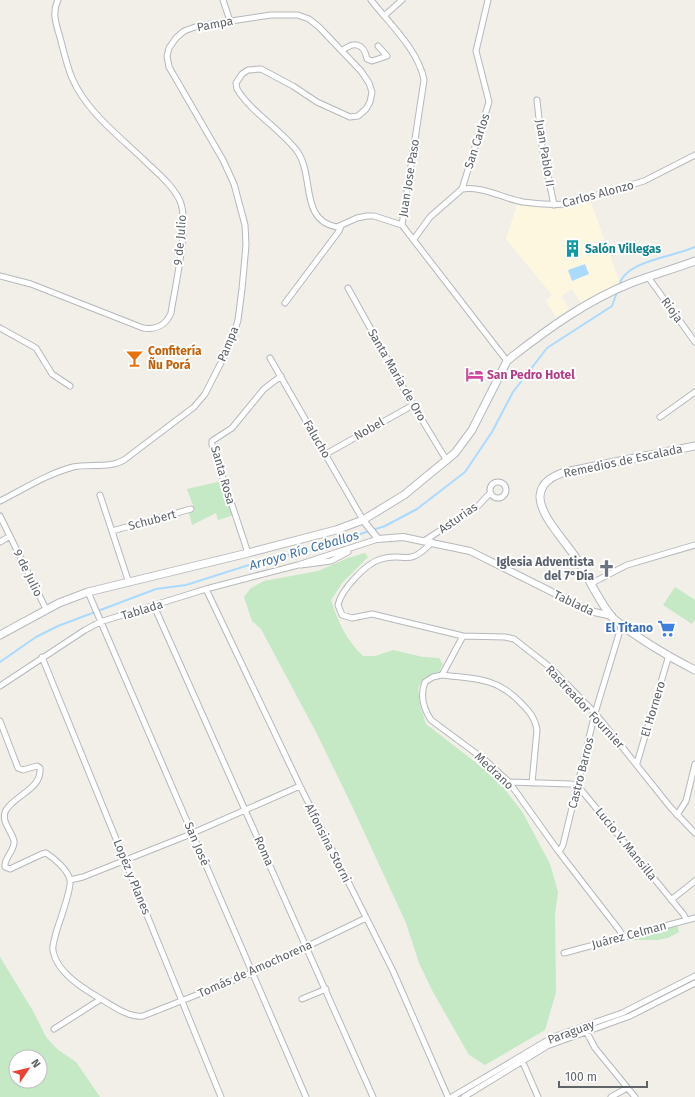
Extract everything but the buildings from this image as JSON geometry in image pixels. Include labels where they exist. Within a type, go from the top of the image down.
[{"type":"main road","points":[[0,635],[46,609],[88,592],[129,583],[336,530],[363,520],[404,495],[447,460],[472,430],[507,361],[525,346],[580,309],[611,292],[630,283],[695,261]]},
{"type":"main road","name":"Remedios de Escalada","points":[[695,446],[564,472],[554,476],[543,487],[540,495],[540,505],[545,514],[568,545],[612,616],[669,655],[695,670]]},
{"type":"street","name":"9 de Julio","points":[[0,276],[32,284],[143,328],[151,329],[161,325],[167,321],[171,313],[183,225],[183,210],[180,201],[175,193],[156,172],[95,113],[72,80],[54,18],[54,8],[58,0]]},
{"type":"street","points":[[223,0],[230,21]]},
{"type":"street","name":"Juan Jose Paso","points":[[371,0],[413,53],[420,64],[424,80],[402,225],[507,361]]},
{"type":"street","points":[[384,16],[402,0]]},
{"type":"street","name":"San Carlos","points":[[462,190],[489,102],[476,51],[488,0]]},
{"type":"street","name":"Pampa","points":[[0,501],[62,470],[75,467],[114,464],[124,460],[200,401],[232,341],[238,320],[242,289],[246,245],[245,225],[234,184],[223,160],[169,67],[167,56],[169,48],[176,38],[184,31],[198,26],[271,15],[298,15],[309,19],[320,27],[361,71],[369,83],[372,92],[370,102],[366,109],[358,116],[350,117],[317,102],[293,86],[261,69],[248,70],[242,74],[236,83],[240,94],[279,132],[302,159],[311,203],[318,218],[323,223],[331,226],[341,226]]},
{"type":"street","points":[[342,51],[353,45],[360,45],[365,50],[367,59],[372,61],[386,56],[378,46]]},
{"type":"street","name":"Juan Pablo II","points":[[536,100],[542,147],[554,205]]},
{"type":"street","name":"Carlos Alonzo","points":[[462,190],[478,189],[522,202],[554,205],[567,204],[644,181],[695,155]]},
{"type":"street","points":[[414,239],[430,217],[462,190]]},
{"type":"street","points":[[285,303],[339,231],[341,226],[357,218],[374,216],[402,225]]},
{"type":"street","name":"Rioja","points":[[648,277],[695,342]]},
{"type":"street","name":"Santa Maria de Oro","points":[[348,288],[413,404],[447,460]]},
{"type":"street","points":[[0,328],[36,348],[52,374],[70,386]]},
{"type":"street","name":"Falucho","points":[[270,358],[363,520]]},
{"type":"street","name":"Santa Rosa","points":[[248,553],[212,446],[212,441],[235,425],[257,396],[270,382],[281,376]]},
{"type":"street","points":[[660,416],[695,392]]},
{"type":"street","name":"Nobel","points":[[326,454],[413,404]]},
{"type":"street","name":"Asturias","points":[[424,541],[478,506],[490,492]]},
{"type":"street","points":[[100,495],[129,583]]},
{"type":"street","name":"Schubert","points":[[112,530],[191,509]]},
{"type":"street","name":"9 de Julio","points":[[0,516],[46,609]]},
{"type":"street","points":[[363,520],[377,537]]},
{"type":"street","points":[[0,542],[10,536]]},
{"type":"street","name":"Tablada","points":[[0,686],[100,620],[298,565],[354,548],[377,537],[396,536],[432,542],[470,552],[590,612],[612,616]]},
{"type":"street","name":"Rastreador Fournier","points":[[432,542],[422,552],[412,558],[390,558],[374,562],[342,592],[338,605],[340,611],[347,618],[372,614],[463,636],[505,637],[514,639],[551,668],[595,713],[637,763],[677,815],[695,833]]},
{"type":"street","points":[[592,583],[627,565],[695,545]]},
{"type":"street","name":"Alfonsina Storni","points":[[206,590],[300,786],[393,971],[448,1097]]},
{"type":"street","name":"San José","points":[[88,592],[306,1097]]},
{"type":"street","name":"Roma","points":[[154,606],[307,946],[373,1097]]},
{"type":"street","name":"Castro Barros","points":[[559,852],[563,845],[595,713],[622,624]]},
{"type":"street","points":[[463,636],[442,676],[493,682],[510,692],[530,712],[535,721],[537,730],[532,783]]},
{"type":"street","name":"El Hornero","points":[[637,763],[669,655]]},
{"type":"street","name":"Lopéz y Planes","points":[[42,658],[222,1097]]},
{"type":"street","name":"Medrano","points":[[442,676],[428,679],[423,687],[422,697],[431,720],[485,760],[509,782],[559,852],[620,931],[622,936]]},
{"type":"street","points":[[0,721],[18,768],[23,770],[37,766],[40,768],[40,773],[30,789],[6,809],[5,823],[14,843],[4,863],[5,867],[10,869],[46,853],[66,873],[70,880],[53,951],[61,967],[66,973],[83,988],[101,999],[54,1029]]},
{"type":"street","points":[[677,815],[686,801],[695,764]]},
{"type":"street","points":[[509,782],[571,784],[578,786]]},
{"type":"street","points":[[70,880],[83,877],[192,834],[300,786]]},
{"type":"street","name":"Lucio V. Mansilla","points":[[578,786],[684,914],[686,920]]},
{"type":"street","points":[[671,900],[695,881]]},
{"type":"street","name":"Tomás de Amochorena","points":[[101,999],[135,1017],[143,1016],[252,973],[366,918]]},
{"type":"street","name":"Juárez Celman","points":[[564,953],[622,936],[695,918]]},
{"type":"street","name":"Paraguay","points":[[452,1097],[520,1055],[553,1037],[622,1013],[695,976]]},
{"type":"street","name":"Paraguay","points":[[464,1097],[523,1060],[556,1042],[586,1033],[630,1016],[695,983]]},
{"type":"street","points":[[302,999],[326,989]]},
{"type":"street","points":[[584,1027],[595,1048],[634,1097]]},
{"type":"street","points":[[520,1055],[538,1097]]},
{"type":"street","points":[[611,1097],[627,1088]]},
{"type":"shaded area","points":[[590,200],[621,286],[581,303],[572,289],[561,296],[569,309],[556,317],[546,301],[552,295],[506,239],[517,205],[560,209]]},
{"type":"green space","points":[[222,481],[234,515],[218,520],[216,513],[192,525],[189,513],[195,511],[187,489]]},
{"type":"green space","points":[[365,553],[368,557],[343,582],[331,600],[343,630],[352,644],[363,656],[375,656],[393,650],[423,657],[439,658],[443,664],[439,672],[424,678],[418,688],[420,705],[426,724],[497,779],[523,813],[550,864],[558,892],[555,914],[556,992],[545,1030],[485,1065],[469,1055],[433,992],[419,963],[406,923],[353,808],[317,734],[261,629],[252,621],[244,597],[251,588],[264,581],[318,571],[348,558]]},
{"type":"green space","points":[[675,587],[695,600],[695,619],[692,624],[663,605]]},
{"type":"green space","points":[[677,924],[679,932],[668,938],[657,940],[624,940],[623,937]]},
{"type":"green space","points":[[0,957],[33,1011],[46,1037],[57,1049],[76,1062],[100,1097],[0,1097]]},
{"type":"water","points":[[585,264],[589,274],[572,281],[568,270]]},
{"type":"waterway","name":"Arroyo Río Ceballos","points":[[619,285],[623,277],[631,270],[652,260],[695,247]]},
{"type":"waterway","name":"Arroyo Río Ceballos","points":[[0,662],[36,637],[58,626],[156,589],[186,585],[274,557],[302,553],[385,526],[417,509],[465,472],[492,432],[513,392],[547,348],[612,306],[617,292]]},
{"type":"place","name":"Salón Villegas","points":[[572,249]]},
{"type":"place","name":"Confitería Ñu Porá","points":[[135,358]]},
{"type":"place","name":"San Pedro Hotel","points":[[474,375]]},
{"type":"place","name":"Iglesia Adventista del 7°Día","points":[[607,569]]},
{"type":"place","name":"El Titano","points":[[666,628]]}]
